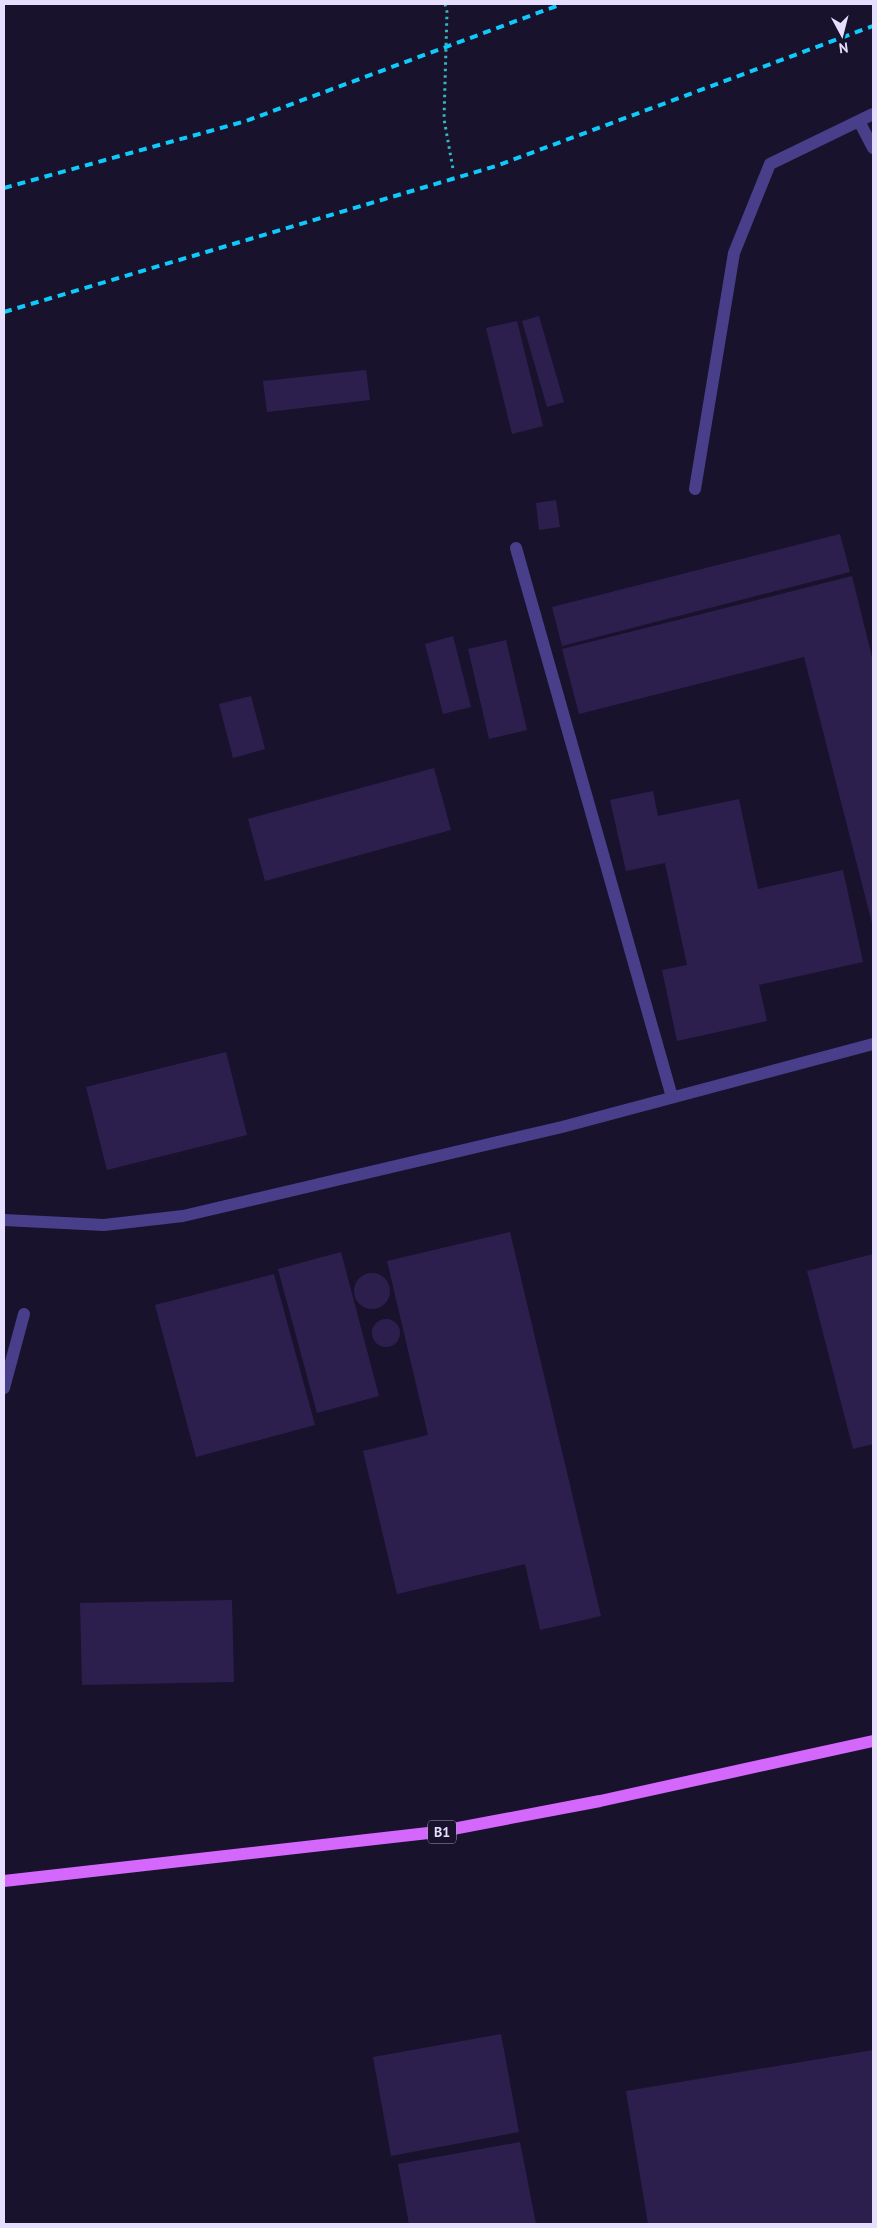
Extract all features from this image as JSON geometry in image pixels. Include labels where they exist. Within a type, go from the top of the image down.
[{"type":"main road","name":"B1","points":[[4,1881],[437,1832],[600,1802],[873,1741]]},
{"type":"lane","points":[[695,489],[734,253],[770,164],[873,114]]},
{"type":"lane","points":[[859,121],[873,148]]},
{"type":"lane","points":[[516,548],[672,1097]]},
{"type":"lane","points":[[4,1220],[104,1225],[183,1216],[544,1131],[873,1044]]},
{"type":"lane","points":[[4,1388],[24,1314]]},
{"type":"path","points":[[445,4],[447,12],[444,119],[453,169]]},
{"type":"building","points":[[539,316],[564,402],[547,407],[522,321]]},
{"type":"building","points":[[517,321],[543,426],[512,434],[486,328]]},
{"type":"building","points":[[366,370],[370,400],[267,412],[263,381]]},
{"type":"building","points":[[556,500],[560,527],[539,530],[536,503]]},
{"type":"building","points":[[840,534],[850,572],[562,646],[552,607]]},
{"type":"building","points":[[852,576],[873,661],[873,927],[804,657],[579,714],[562,649]]},
{"type":"building","points":[[453,636],[471,707],[443,714],[425,644]]},
{"type":"building","points":[[506,640],[527,730],[489,739],[468,649]]},
{"type":"building","points":[[251,696],[265,749],[233,758],[219,704]]},
{"type":"building","points":[[434,768],[451,830],[265,881],[248,819]]},
{"type":"building","points":[[653,791],[658,816],[739,799],[758,889],[843,870],[863,962],[759,985],[767,1021],[677,1041],[662,970],[687,965],[665,863],[626,871],[610,800]]},
{"type":"building","points":[[226,1052],[247,1135],[107,1170],[86,1087]]},
{"type":"building","points":[[510,1232],[601,1616],[540,1630],[525,1564],[397,1594],[363,1451],[428,1435],[387,1261]]},
{"type":"building","points":[[341,1252],[379,1396],[317,1413],[278,1269]]},
{"type":"building","points":[[873,1254],[873,1444],[853,1449],[807,1271]]},
{"type":"building","points":[[372,1273],[379,1274],[385,1278],[389,1284],[389,1298],[385,1304],[379,1308],[372,1309],[365,1308],[359,1304],[355,1298],[354,1291],[355,1284],[359,1278],[365,1274]]},
{"type":"building","points":[[274,1274],[315,1425],[196,1457],[155,1305]]},
{"type":"building","points":[[386,1319],[396,1323],[400,1333],[396,1343],[386,1347],[376,1343],[372,1333],[376,1323]]},
{"type":"building","points":[[232,1600],[234,1682],[82,1685],[80,1603]]},
{"type":"building","points":[[501,2034],[519,2132],[391,2156],[373,2057]]},
{"type":"building","points":[[873,2050],[873,2224],[648,2224],[626,2091]]},
{"type":"building","points":[[520,2142],[536,2224],[409,2224],[398,2164]]},
{"type":"railway","points":[[4,188],[246,121],[562,4]]},
{"type":"railway","points":[[4,312],[496,166],[873,26]]}]
